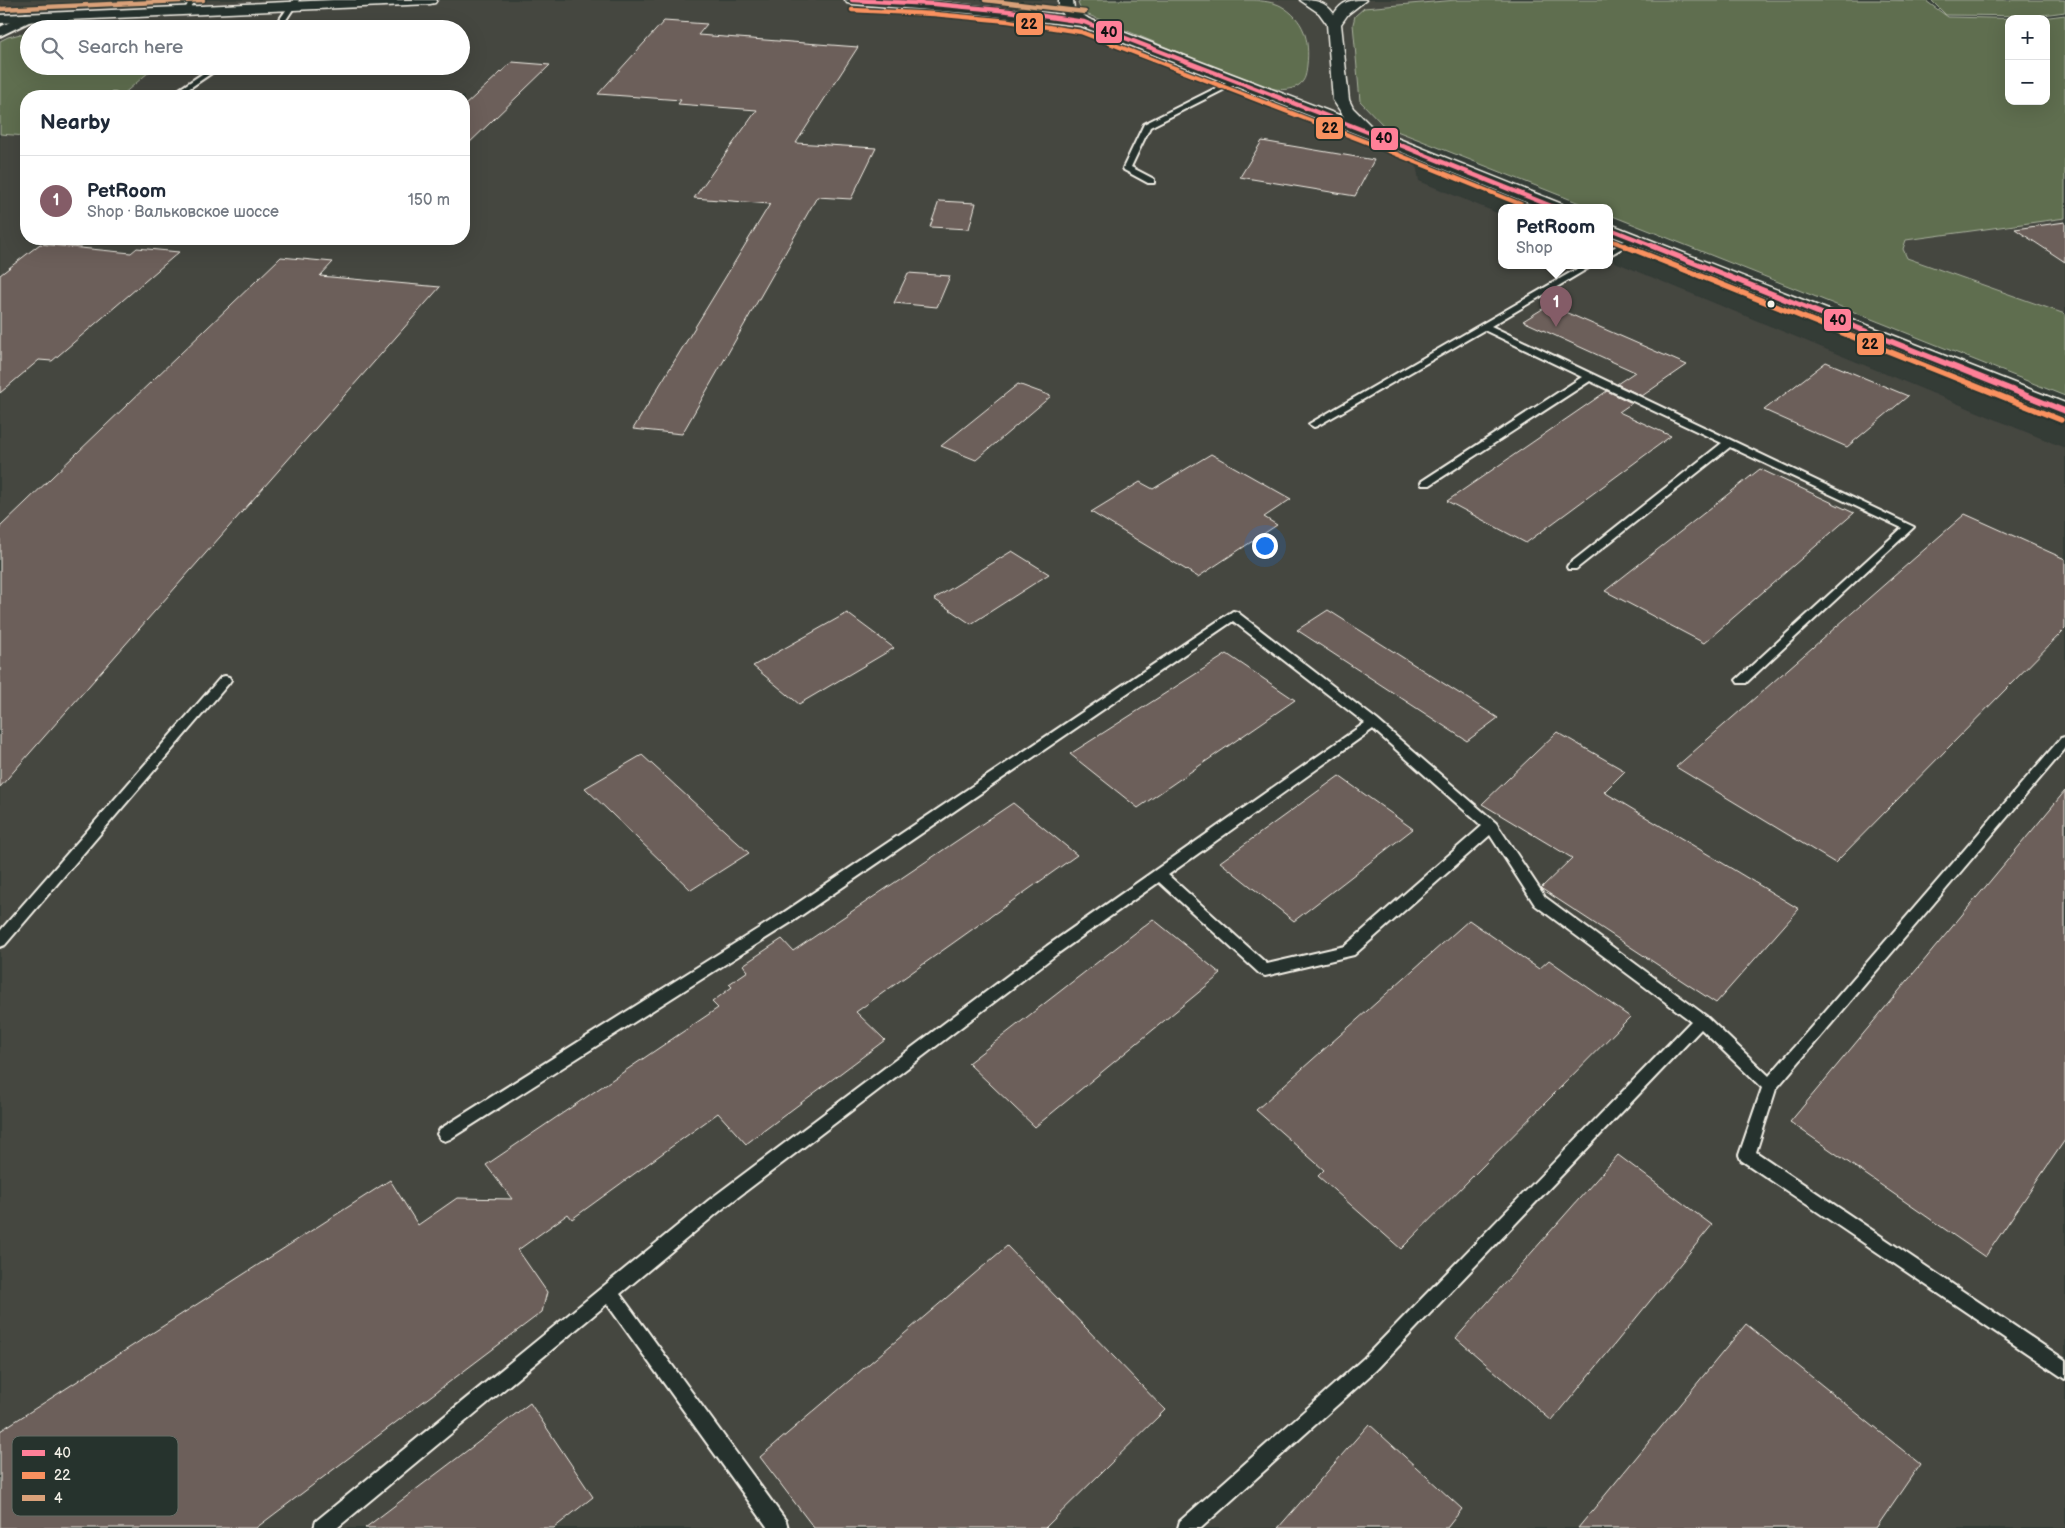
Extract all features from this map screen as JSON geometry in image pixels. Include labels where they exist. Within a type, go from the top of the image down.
[{"type":"main road","points":[[0,19],[190,5],[430,0]]},
{"type":"main road","points":[[852,0],[936,4],[1009,11],[1084,22]]},
{"type":"main road","points":[[1307,0],[1324,10],[1334,24],[1340,100],[1356,122],[1373,134]]},
{"type":"main road","points":[[1334,24],[1343,11],[1359,0]]},
{"type":"main road","points":[[1066,2],[1067,10],[1084,22],[1373,134],[1546,204]]},
{"type":"main road","points":[[1272,95],[1300,98],[1320,97],[1338,88]]},
{"type":"main road","points":[[1613,230],[2065,411]]},
{"type":"street","points":[[22,20],[26,18]]},
{"type":"street","points":[[0,32],[20,21]]},
{"type":"lane","points":[[282,20],[295,2]]},
{"type":"lane","points":[[182,90],[205,75]]},
{"type":"lane","points":[[1151,181],[1127,168],[1147,126],[1235,82]]},
{"type":"lane","points":[[1613,251],[1634,239]]},
{"type":"lane","points":[[1314,424],[1583,269]]},
{"type":"lane","points":[[1484,326],[1909,527],[1742,680]]},
{"type":"lane","points":[[1426,483],[1589,377]]},
{"type":"lane","points":[[1572,568],[1729,443]]},
{"type":"lane","points":[[445,1134],[786,919],[1233,615],[1373,722],[1491,826],[1540,901],[1701,1020],[1770,1086]]},
{"type":"lane","points":[[0,941],[225,680]]},
{"type":"lane","points":[[324,1528],[723,1200],[1052,950],[1373,722]]},
{"type":"lane","points":[[2065,741],[1770,1086],[1747,1155],[2065,1370]]},
{"type":"lane","points":[[1159,874],[1265,970],[1348,951],[1491,826]]},
{"type":"lane","points":[[1187,1528],[1370,1364],[1701,1020]]},
{"type":"lane","points":[[609,1293],[779,1528]]},
{"type":"shaded area","points":[[0,0],[1588,0],[1392,24],[1419,181],[1498,213],[1498,269],[1613,269],[1613,261],[2065,448],[2065,1528],[0,1528]]},
{"type":"shaded area","points":[[2065,211],[2065,334],[1837,247]]},
{"type":"green space","points":[[1084,0],[1254,0],[1281,6],[1295,17],[1304,31],[1308,56],[1305,76],[1301,83],[1291,89],[1265,88],[1086,14],[1078,3]]},
{"type":"green space","points":[[1456,0],[1926,1],[1948,17],[2005,18],[2005,105],[2050,105],[2050,17],[2065,15],[2065,218],[1906,240],[1903,249],[1907,258],[2065,314],[2065,396],[1613,216],[1613,204],[1582,204],[1384,126],[1360,101],[1353,24],[1355,16],[1364,8]]},
{"type":"green space","points":[[1931,0],[2065,0],[2065,12],[2043,15],[1946,15]]},
{"type":"green space","points":[[20,34],[20,75],[146,75],[128,90],[20,90],[20,136],[0,134],[0,41]]},
{"type":"building","points":[[664,21],[707,24],[698,35],[858,47],[796,143],[876,148],[851,199],[817,197],[682,434],[633,429],[770,204],[694,198],[757,110],[678,104],[681,100],[598,94]]},
{"type":"building","points":[[512,62],[550,65],[470,142],[470,100]]},
{"type":"building","points":[[1262,141],[1374,160],[1355,196],[1240,177]]},
{"type":"building","points":[[939,201],[976,203],[969,229],[930,227]]},
{"type":"building","points":[[2065,222],[2065,262],[2015,229]]},
{"type":"building","points":[[39,245],[131,253],[137,248],[179,252],[52,361],[39,360],[0,393],[0,275]]},
{"type":"building","points":[[281,257],[333,262],[320,276],[440,287],[0,787],[0,527]]},
{"type":"building","points":[[908,273],[950,276],[937,307],[894,303]]},
{"type":"building","points":[[1549,305],[1687,365],[1642,396],[1617,384],[1635,372],[1523,321]]},
{"type":"building","points":[[1826,362],[1908,396],[1847,447],[1764,410]]},
{"type":"building","points":[[1018,384],[1051,396],[976,460],[941,446]]},
{"type":"building","points":[[1607,391],[1632,403],[1619,412],[1671,436],[1526,543],[1447,501]]},
{"type":"building","points":[[1211,454],[1291,499],[1264,517],[1277,525],[1198,577],[1091,512],[1140,482],[1153,489]]},
{"type":"building","points":[[1760,469],[1854,513],[1704,643],[1605,591]]},
{"type":"building","points":[[1965,514],[2065,559],[2065,629],[1835,863],[1676,767]]},
{"type":"building","points":[[1012,551],[1049,574],[971,624],[934,599]]},
{"type":"building","points":[[1328,610],[1498,718],[1467,741],[1297,630]]},
{"type":"building","points":[[847,613],[894,648],[799,704],[753,666]]},
{"type":"building","points":[[1227,654],[1295,700],[1138,808],[1070,754]]},
{"type":"building","points":[[1557,732],[1625,771],[1604,792],[1799,909],[1716,1003],[1542,889],[1572,858],[1482,804]]},
{"type":"building","points":[[642,755],[749,853],[691,890],[585,788]]},
{"type":"building","points":[[1339,776],[1413,829],[1294,921],[1220,862]]},
{"type":"building","points":[[2065,791],[2065,1140],[1985,1257],[1790,1122]]},
{"type":"building","points":[[1013,803],[1077,855],[856,1012],[885,1040],[746,1144],[718,1113],[572,1219],[568,1214],[518,1250],[547,1292],[542,1312],[256,1528],[0,1528],[0,1431],[390,1180],[418,1225],[457,1198],[512,1199],[486,1165],[718,1008],[712,1002],[732,987],[729,984],[748,971],[743,965],[782,939],[793,951]]},
{"type":"building","points":[[1153,919],[1221,974],[1035,1127],[968,1063]]},
{"type":"building","points":[[1469,920],[1539,969],[1549,960],[1630,1017],[1401,1249],[1318,1176],[1324,1170],[1256,1110]]},
{"type":"building","points":[[1618,1155],[1712,1225],[1552,1421],[1456,1338]]},
{"type":"building","points":[[1007,1246],[1165,1410],[1045,1528],[814,1528],[760,1457]]},
{"type":"building","points":[[1746,1324],[1920,1464],[1876,1528],[1578,1528]]},
{"type":"building","points":[[530,1403],[593,1497],[554,1528],[365,1528]]},
{"type":"building","points":[[1369,1424],[1462,1509],[1447,1528],[1278,1528]]},
{"type":"transit line","name":"4","points":[[0,9],[203,0]]},
{"type":"transit line","name":"40","points":[[852,0],[935,4],[1009,11],[1084,22],[1373,134],[1546,204]]},
{"type":"transit line","name":"4","points":[[985,0],[1085,12]]},
{"type":"transit line","name":"22","points":[[852,10],[934,14],[1008,21],[1081,32],[1369,143],[1520,204]]},
{"type":"transit line","name":"40","points":[[1613,230],[2065,411]]},
{"type":"transit line","name":"22","points":[[1613,241],[2061,420]]},
{"type":"place","name":"PetRoom","points":[[1556,327]]}]
